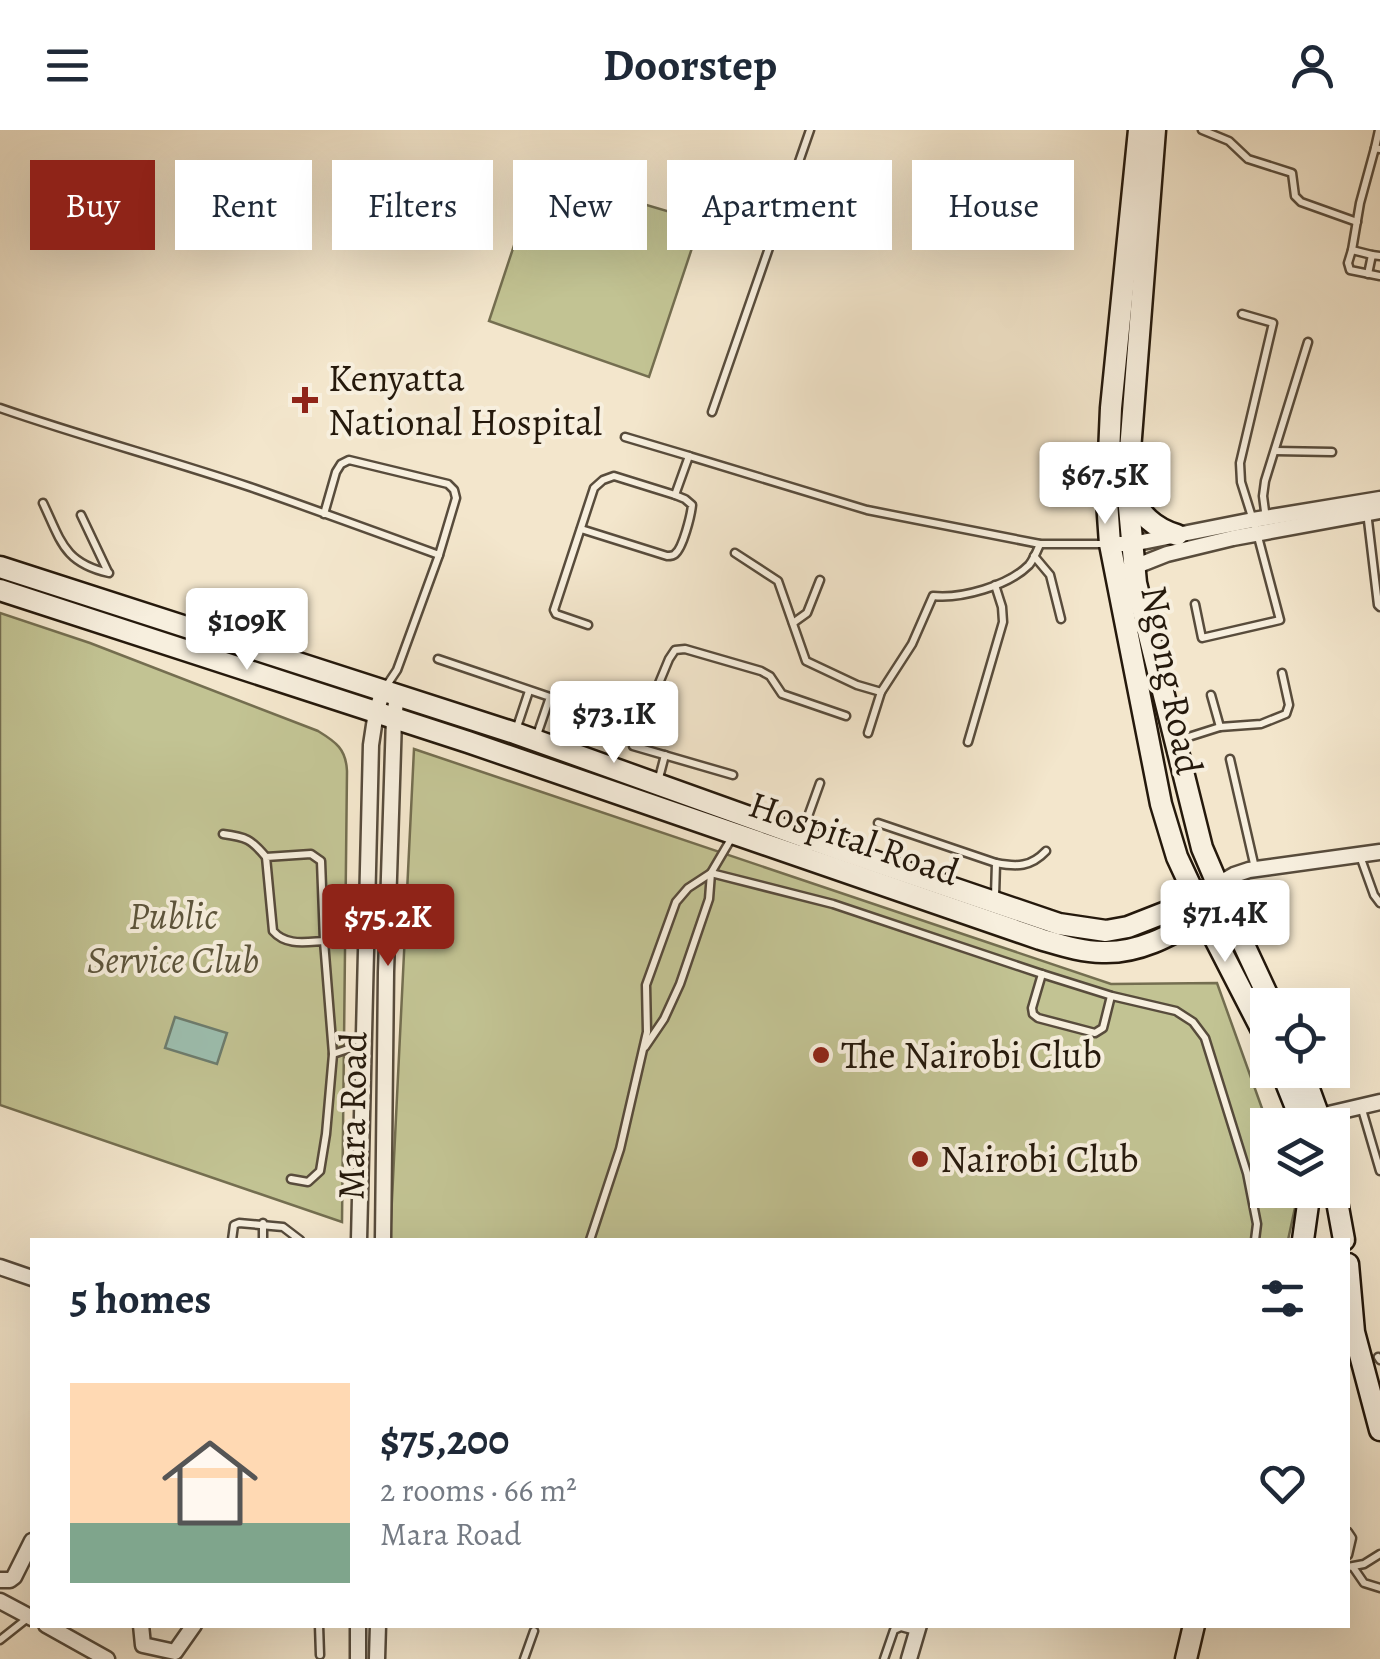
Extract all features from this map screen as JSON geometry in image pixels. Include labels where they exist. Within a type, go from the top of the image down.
[{"type":"street","name":"Ngong Road","points":[[1139,130],[1111,408],[1107,501],[1126,570],[1161,804],[1177,857],[1250,1007]]},
{"type":"street","name":"Ngong Road","points":[[1121,544],[1155,130]]},
{"type":"street","points":[[1128,492],[1154,525],[1176,534]]},
{"type":"street","points":[[1121,544],[1373,506]]},
{"type":"street","points":[[1126,570],[1262,525]]},
{"type":"street","name":"Hospital Road","points":[[0,567],[515,733],[1059,924],[1106,931],[1199,906],[1222,894]]},
{"type":"street","name":"Ngong Road","points":[[1126,570],[1136,583],[1202,848],[1264,988]]},
{"type":"street","name":"Hospital Road","points":[[0,590],[385,715],[1040,940],[1104,952],[1136,949],[1172,934],[1199,906]]},
{"type":"street","name":"Mara Road","points":[[360,1238],[371,745],[390,693]]},
{"type":"street","name":"Mara Road","points":[[383,1238],[385,715]]},
{"type":"street","points":[[1222,894],[1234,875],[1255,869],[1380,852]]},
{"type":"street","points":[[1172,934],[1206,941],[1222,952]]},
{"type":"street","points":[[1350,1110],[1380,1102]]},
{"type":"street","points":[[1303,1238],[1307,1208]]},
{"type":"street","points":[[1338,1208],[1344,1238]]},
{"type":"street","points":[[0,1266],[30,1277]]},
{"type":"street","points":[[1351,1327],[1375,1358],[1380,1430]]},
{"type":"street","points":[[0,1580],[14,1577],[30,1545]]},
{"type":"street","points":[[0,1601],[30,1616]]},
{"type":"street","points":[[51,1628],[106,1659]]},
{"type":"street","points":[[142,1628],[143,1645],[175,1652],[192,1628]]},
{"type":"street","points":[[358,1628],[358,1659]]},
{"type":"street","points":[[377,1659],[378,1628]]},
{"type":"street","points":[[909,1659],[918,1628]]},
{"type":"street","points":[[1186,1659],[1193,1628]]},
{"type":"lane","points":[[712,412],[810,130]]},
{"type":"lane","points":[[1202,130],[1229,142],[1248,160],[1292,174],[1292,188],[1301,202],[1357,222]]},
{"type":"lane","points":[[1378,130],[1377,149],[1348,267],[1380,276]]},
{"type":"lane","points":[[1352,250],[1376,255],[1368,274]]},
{"type":"lane","points":[[1242,314],[1274,323],[1240,463],[1241,482],[1262,525]]},
{"type":"lane","points":[[1195,604],[1202,638],[1280,620],[1262,525],[1263,496],[1308,342]]},
{"type":"lane","points":[[0,408],[248,486],[439,555]]},
{"type":"lane","points":[[625,437],[867,510],[1040,544],[1121,544]]},
{"type":"lane","points":[[1274,451],[1332,452]]},
{"type":"lane","points":[[675,495],[689,456]]},
{"type":"lane","points":[[324,514],[336,472],[340,464],[349,460],[448,484],[454,490],[456,498],[439,555],[397,670]]},
{"type":"lane","points":[[581,529],[673,556],[683,539],[692,505],[675,495],[614,476],[594,488],[554,610],[588,625]]},
{"type":"lane","points":[[43,503],[70,556],[83,566],[109,573],[81,514]]},
{"type":"lane","points":[[1373,506],[1380,607]]},
{"type":"lane","points":[[868,733],[881,692],[912,644],[932,596],[950,598],[995,585],[1031,563],[1040,544]]},
{"type":"lane","points":[[735,553],[778,581],[806,662],[881,692]]},
{"type":"lane","points":[[1034,556],[1050,575],[1062,619]]},
{"type":"lane","points":[[793,624],[807,613],[820,580]]},
{"type":"lane","points":[[968,742],[1003,622],[995,585]]},
{"type":"lane","points":[[733,775],[633,746],[675,650],[685,649],[762,671],[782,694],[846,716]]},
{"type":"lane","points":[[438,658],[550,697],[535,740]]},
{"type":"lane","name":"Mara Road","points":[[390,693],[397,670]]},
{"type":"lane","name":"Mara Road","points":[[390,693],[397,670]]},
{"type":"lane","points":[[1175,741],[1220,727],[1261,724],[1286,714],[1289,705],[1282,674]]},
{"type":"lane","points":[[515,733],[529,691]]},
{"type":"lane","points":[[1211,695],[1220,727]]},
{"type":"lane","points":[[658,784],[666,756]]},
{"type":"lane","points":[[1230,759],[1255,869]]},
{"type":"lane","points":[[801,836],[820,783]]},
{"type":"lane","points":[[878,823],[1012,866],[1030,864],[1046,851]]},
{"type":"lane","points":[[223,834],[251,840],[266,857],[273,931],[279,938],[291,942],[324,941]]},
{"type":"lane","points":[[591,1238],[620,1150],[647,1032],[646,985],[676,902],[688,888],[710,874],[734,834]]},
{"type":"lane","points":[[266,857],[311,854],[322,862],[333,1054],[326,1134],[320,1171],[308,1182],[291,1179]]},
{"type":"lane","points":[[1360,854],[1380,903]]},
{"type":"lane","points":[[995,902],[996,863]]},
{"type":"lane","points":[[710,874],[834,904],[1112,996],[1176,1011],[1193,1022],[1205,1038],[1247,1173],[1255,1238]]},
{"type":"lane","points":[[642,1050],[664,1019],[680,984],[709,899],[710,874]]},
{"type":"lane","points":[[1042,974],[1032,1008],[1033,1014],[1045,1020],[1100,1032],[1112,996]]},
{"type":"lane","points":[[333,1054],[365,1044]]},
{"type":"lane","points":[[1361,1106],[1380,1171]]},
{"type":"lane","points":[[232,1238],[234,1225],[239,1223],[283,1227],[297,1238]]},
{"type":"lane","points":[[263,1224],[263,1238]]},
{"type":"lane","points":[[1380,1554],[1350,1567],[1364,1583],[1380,1588]]},
{"type":"lane","points":[[0,1640],[30,1618]]},
{"type":"lane","points":[[319,1628],[320,1654]]},
{"type":"lane","points":[[884,1659],[894,1630],[918,1628]]},
{"type":"lane","points":[[524,1659],[534,1632]]},
{"type":"green space","points":[[647,205],[667,211],[667,250],[691,250],[649,377],[489,321],[513,249],[647,250]]},
{"type":"green space","name":"Public Service Club","points":[[0,613],[90,643],[318,731],[342,752],[347,771],[342,1222],[0,1105]]},
{"type":"green space","name":"The Nairobi Club","points":[[414,749],[1111,984],[1217,983],[1250,1075],[1250,1088],[1255,1088],[1262,1108],[1250,1108],[1250,1208],[1295,1208],[1288,1238],[390,1238]]},
{"type":"shaded area","points":[[175,1017],[227,1033],[217,1064],[165,1048]]},
{"type":"place","name":"Kenyatta National Hospital","points":[[305,400]]},
{"type":"place","name":"The Nairobi Club","points":[[821,1055]]},
{"type":"place","name":"Nairobi Club","points":[[920,1159]]}]
